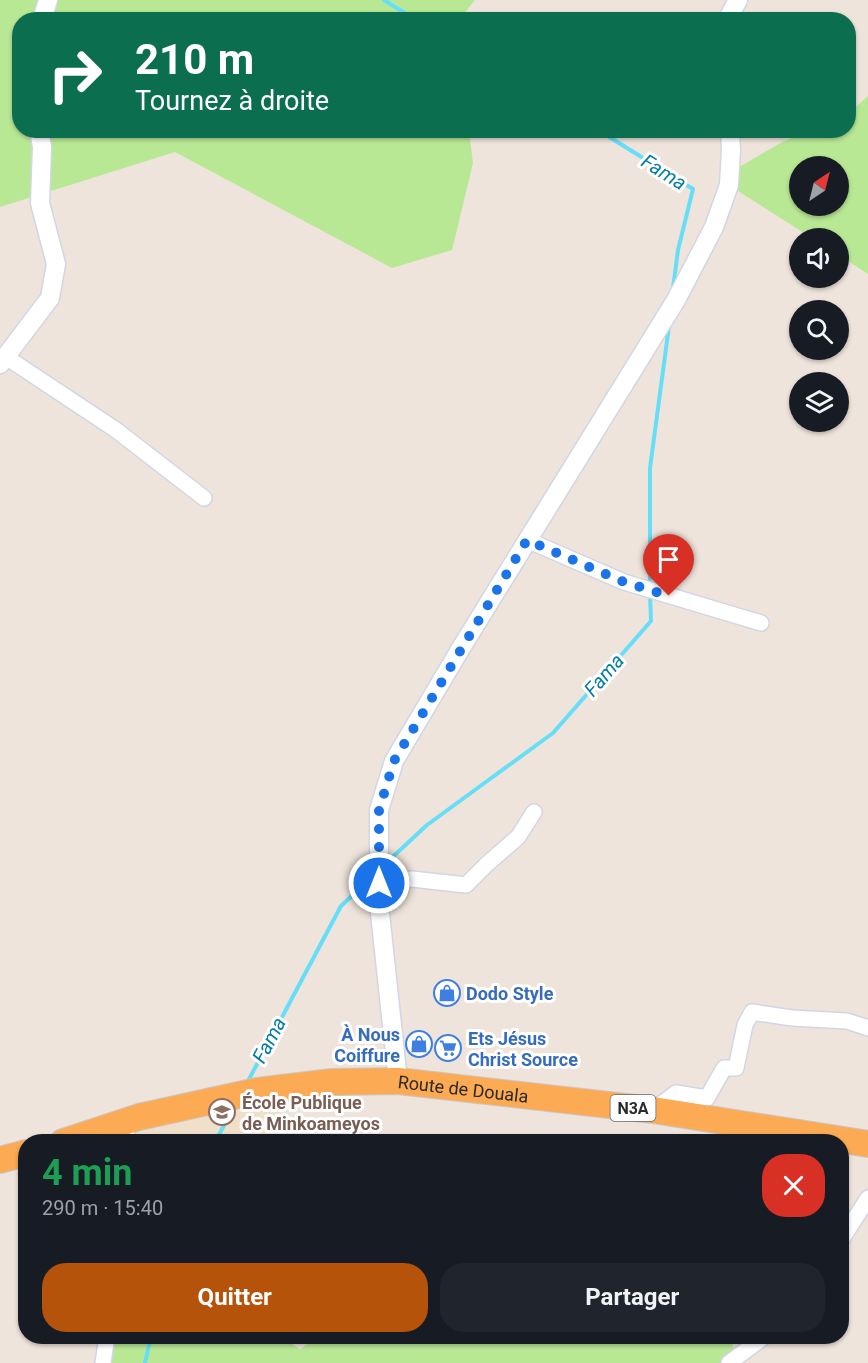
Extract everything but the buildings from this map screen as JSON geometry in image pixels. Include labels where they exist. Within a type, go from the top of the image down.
[{"type":"highway","name":"Route de Douala","points":[[109,1134],[126,1131],[256,1091],[332,1082],[398,1081],[653,1110],[805,1134]]},
{"type":"highway","name":"Route de Douala","points":[[849,1141],[868,1144]]},
{"type":"highway","points":[[0,1160],[18,1155]]},
{"type":"street","points":[[40,138],[40,203],[56,264],[50,298],[3,361],[116,430],[204,498]]},
{"type":"street","points":[[398,1081],[379,904],[379,810],[394,761],[527,540],[676,300],[714,227],[729,185],[730,138]]},
{"type":"street","points":[[527,540],[624,582],[761,623]]},
{"type":"street","points":[[379,883],[412,879],[466,885],[518,837],[534,812]]},
{"type":"street","points":[[653,1110],[676,1093],[707,1098],[724,1068],[736,1068],[745,1025],[752,1012],[792,1018],[847,1021],[868,1028]]},
{"type":"street","points":[[849,1228],[868,1198]]},
{"type":"street","points":[[103,1363],[106,1344]]},
{"type":"street","points":[[729,1363],[754,1344]]},
{"type":"shaded area","name":"École Publique de Minkoameyos","points":[[284,1090],[275,1134],[125,1134],[126,1123]]},
{"type":"green space","points":[[0,0],[475,0],[465,12],[12,12],[12,138],[470,138],[473,163],[452,250],[392,268],[175,152],[0,207]]},
{"type":"green space","points":[[868,96],[868,274],[849,262],[849,228],[796,228],[719,179],[792,138],[856,138],[856,107]]},
{"type":"green space","points":[[112,1344],[292,1344],[300,1349],[308,1344],[732,1344],[738,1363],[110,1363]]},
{"type":"waterway","name":"Fama","points":[[384,0],[403,12]]},
{"type":"waterway","name":"Fama","points":[[611,138],[693,189],[678,250],[673,288]]},
{"type":"waterway","name":"Fama","points":[[650,587],[650,468],[669,326]]},
{"type":"waterway","name":"Fama","points":[[385,864],[427,825],[553,733],[651,621],[650,594]]},
{"type":"waterway","name":"Fama","points":[[247,1083],[341,906],[373,876]]},
{"type":"waterway","name":"Fama","points":[[219,1134],[235,1105]]},
{"type":"waterway","name":"Fama","points":[[145,1363],[149,1344]]},
{"type":"place","name":"Dodo Style","points":[[447,993]]},
{"type":"place","name":"À Nous Coiffure","points":[[419,1044]]},
{"type":"place","name":"Ets Jésus Christ Source","points":[[448,1048]]},
{"type":"place","name":"École Publique de Minkoameyos","points":[[222,1112]]},
{"type":"route","points":[[379,883],[379,810],[394,761],[527,540],[624,582],[669,596]]}]
